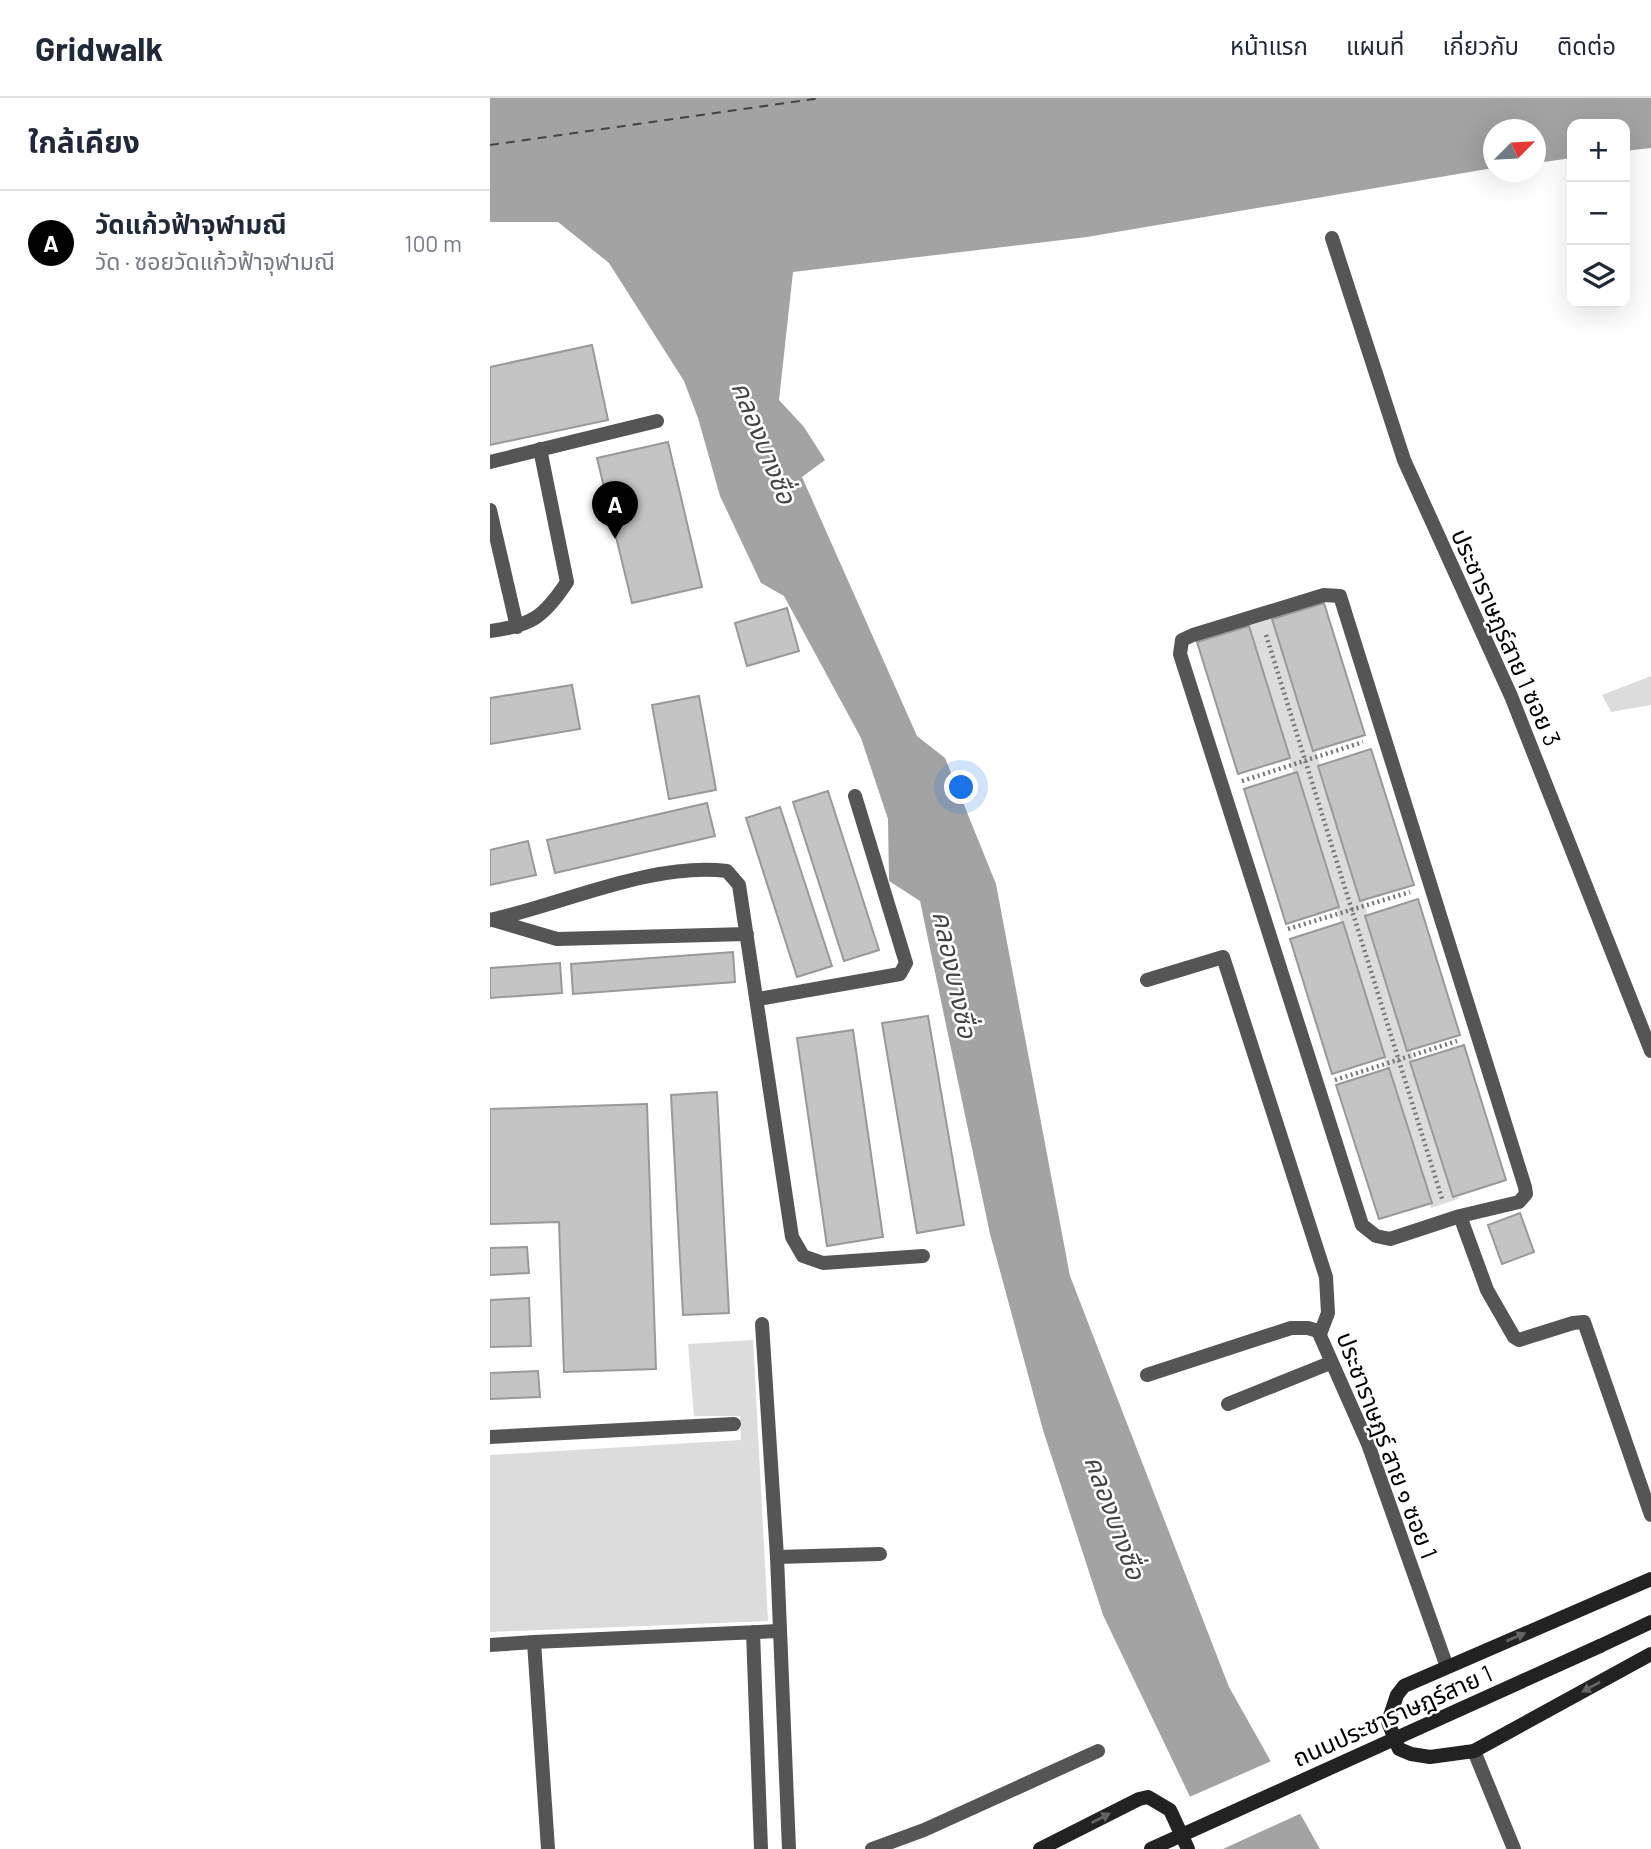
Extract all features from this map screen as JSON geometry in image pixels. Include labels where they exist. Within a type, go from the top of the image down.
[{"type":"main road","points":[[1651,1579],[1404,1686],[1397,1695],[1388,1723],[1399,1749],[1411,1754],[1430,1757],[1474,1751],[1651,1654]]},
{"type":"main road","name":"ถนนประชาราษฎร์สาย 1","points":[[1151,1849],[1651,1622]]},
{"type":"main road","points":[[1040,1849],[1139,1799],[1148,1797],[1170,1810],[1188,1849]]},
{"type":"street","name":"ประชาราษฎร์สาย 1 ซอย 3","points":[[1332,238],[1404,460],[1511,696],[1651,1051]]},
{"type":"street","points":[[490,461],[657,421]]},
{"type":"street","points":[[490,631],[517,627],[542,616],[566,582],[540,449]]},
{"type":"street","points":[[490,510],[517,627]]},
{"type":"street","points":[[1324,595],[1340,596],[1526,1194],[1519,1202],[1454,1218],[1390,1239],[1376,1236],[1362,1225],[1180,654],[1182,640],[1259,614],[1324,595]]},
{"type":"street","points":[[758,999],[900,974],[906,963],[855,796]]},
{"type":"street","points":[[492,920],[646,878],[703,868],[727,871],[739,885],[792,1237],[803,1256],[823,1263],[923,1256]]},
{"type":"street","points":[[492,920],[557,939],[747,934]]},
{"type":"street","points":[[1147,979],[1223,957],[1326,1276],[1328,1313],[1320,1334]]},
{"type":"street","points":[[1454,1218],[1487,1290],[1514,1337],[1519,1340],[1573,1322],[1584,1322],[1651,1514]]},
{"type":"street","points":[[762,1324],[777,1557],[789,1849]]},
{"type":"street","name":"ประชาราษฎร์ สาย ๑ ซอย 1","points":[[1147,1375],[1291,1328],[1316,1329],[1368,1444],[1447,1667]]},
{"type":"street","points":[[1228,1404],[1330,1363]]},
{"type":"street","points":[[490,1437],[734,1424]]},
{"type":"street","points":[[777,1557],[880,1554]]},
{"type":"street","points":[[490,1644],[779,1631]]},
{"type":"street","points":[[753,1632],[761,1849]]},
{"type":"street","points":[[534,1642],[548,1849]]},
{"type":"street","points":[[872,1849],[924,1830],[1098,1751]]},
{"type":"street","points":[[1474,1751],[1514,1849]]},
{"type":"path","points":[[1259,614],[1399,1060],[1454,1218]]},
{"type":"path","points":[[1223,787],[1384,736]]},
{"type":"path","points":[[1270,935],[1431,886]]},
{"type":"path","points":[[1318,1086],[1478,1034]]},
{"type":"shaded area","points":[[1273,616],[1458,1199],[1431,1208],[1247,625]]},
{"type":"shaded area","points":[[1651,676],[1651,705],[1611,712],[1602,695]]},
{"type":"shaded area","points":[[753,1340],[768,1621],[490,1632],[490,1455],[741,1440],[740,1416],[694,1416],[688,1344]]},
{"type":"water","name":"คลองบางซื่อ","points":[[490,98],[1651,98],[1651,148],[1630,150],[1630,119],[1567,119],[1567,159],[1546,162],[1546,119],[1483,119],[1483,170],[1087,237],[793,272],[779,400],[804,427],[825,460],[802,477],[917,736],[945,758],[996,884],[1070,1276],[1229,1687],[1320,1849],[1215,1849],[1103,1615],[1043,1430],[990,1234],[920,901],[889,881],[888,819],[861,738],[784,596],[761,583],[720,496],[698,418],[684,381],[609,263],[558,222],[490,222]]},
{"type":"pier","points":[[1274,1760],[1304,1812],[1223,1849],[1211,1849],[1187,1798]]},
{"type":"building","points":[[592,345],[608,420],[490,445],[490,367]]},
{"type":"building","points":[[668,442],[702,587],[632,603],[597,458]]},
{"type":"building","points":[[1324,603],[1365,735],[1313,751],[1272,619]]},
{"type":"building","points":[[787,608],[799,651],[747,666],[735,623]]},
{"type":"building","points":[[1249,626],[1290,758],[1238,774],[1197,642]]},
{"type":"building","points":[[572,685],[580,729],[490,744],[490,698]]},
{"type":"building","points":[[699,696],[716,790],[669,799],[652,705]]},
{"type":"building","points":[[1371,749],[1414,885],[1360,901],[1318,766]]},
{"type":"building","points":[[1297,772],[1339,907],[1286,924],[1244,789]]},
{"type":"building","points":[[828,791],[879,950],[844,961],[793,802]]},
{"type":"building","points":[[707,803],[715,836],[555,873],[547,840]]},
{"type":"building","points":[[780,807],[832,966],[797,977],[746,818]]},
{"type":"building","points":[[528,841],[536,875],[490,885],[490,850]]},
{"type":"building","points":[[1418,899],[1460,1035],[1407,1051],[1365,916]]},
{"type":"building","points":[[1343,922],[1385,1057],[1332,1074],[1290,939]]},
{"type":"building","points":[[733,952],[735,982],[573,994],[571,964]]},
{"type":"building","points":[[560,963],[562,993],[490,998],[490,968]]},
{"type":"building","points":[[928,1016],[964,1225],[917,1233],[882,1023]]},
{"type":"building","points":[[853,1030],[883,1237],[827,1246],[797,1038]]},
{"type":"building","points":[[1464,1045],[1506,1180],[1453,1197],[1410,1062]]},
{"type":"building","points":[[1389,1068],[1432,1203],[1379,1219],[1336,1085]]},
{"type":"building","points":[[717,1092],[729,1313],[683,1315],[671,1095]]},
{"type":"building","points":[[647,1104],[656,1369],[564,1372],[559,1222],[490,1224],[490,1109]]},
{"type":"building","points":[[1520,1213],[1534,1252],[1502,1264],[1488,1225]]},
{"type":"building","points":[[527,1247],[529,1273],[490,1275],[490,1248]]},
{"type":"building","points":[[529,1298],[531,1346],[490,1347],[490,1300]]},
{"type":"building","points":[[538,1371],[540,1397],[490,1399],[490,1373]]},
{"type":"ferry route","points":[[490,145],[821,98]]},
{"type":"place","name":"วัดแก้วฟ้าจุฬามณี","points":[[615,539]]}]
